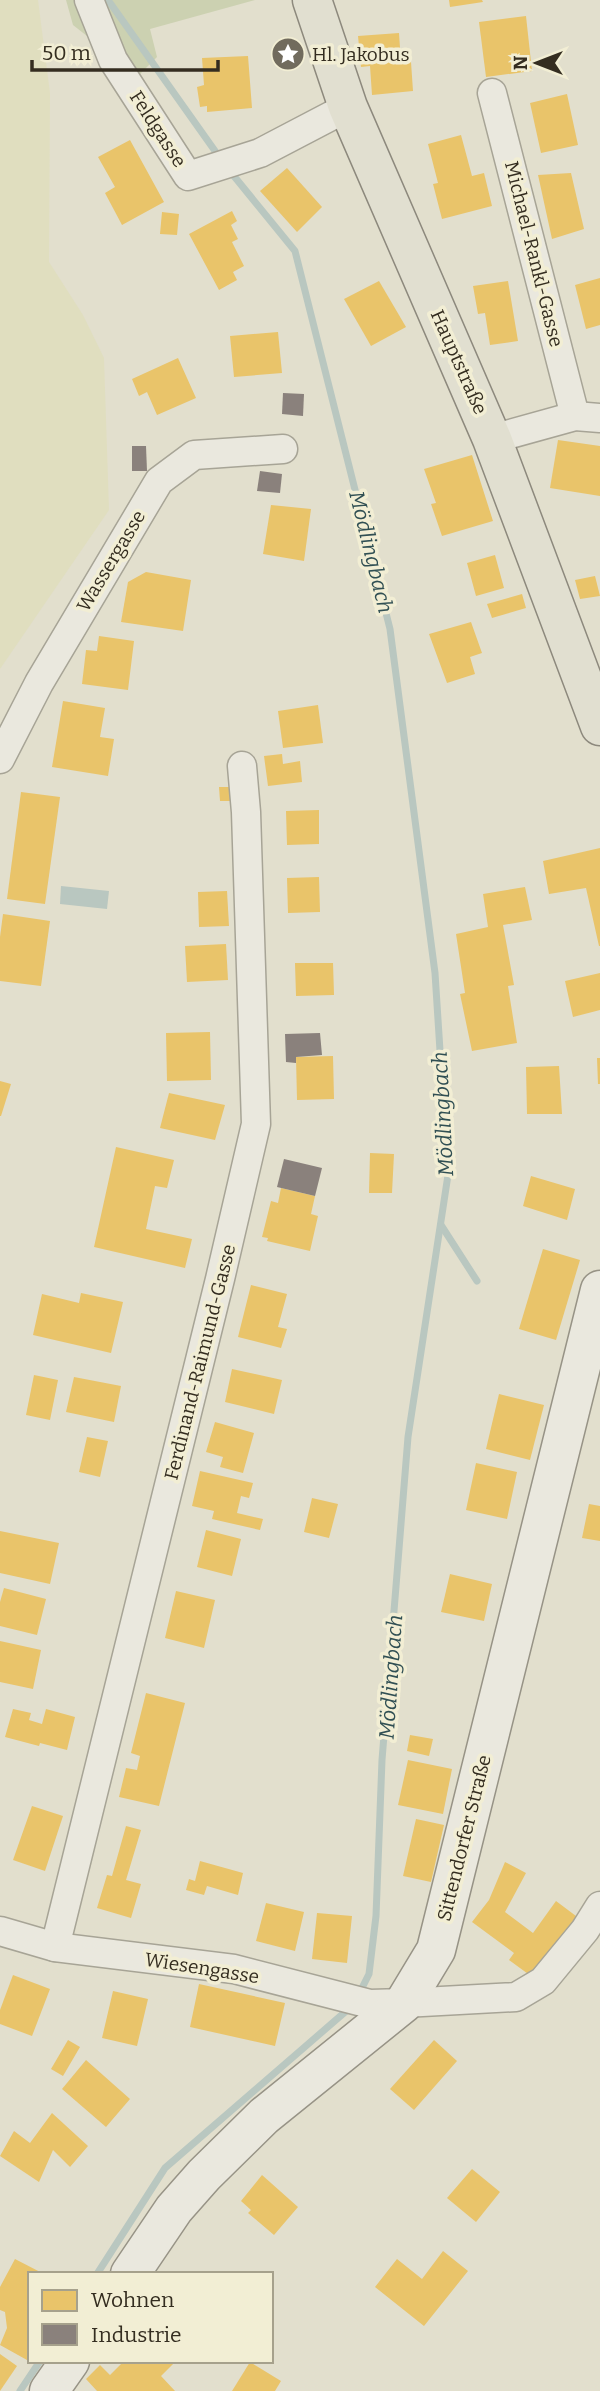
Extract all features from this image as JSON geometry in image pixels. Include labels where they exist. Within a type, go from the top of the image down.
[{"type":"main road","name":"Hauptstraße","points":[[312,0],[348,107],[492,439],[598,715]]},
{"type":"street","name":"Feldgasse","points":[[89,0],[113,60],[188,176],[260,153],[348,107]]},
{"type":"street","name":"Michael-Rankl-Gasse","points":[[492,93],[588,417]]},
{"type":"street","points":[[492,439],[588,417]]},
{"type":"street","name":"Wassergasse","points":[[0,759],[39,683],[159,481],[194,455],[283,449]]},
{"type":"street","name":"Ferdinand-Raimund-Gasse","points":[[55,1947],[256,1124],[246,812],[242,766]]},
{"type":"street","name":"Sittendorfer Straße","points":[[131,2272],[174,2209],[238,2141],[387,2003],[436,1950],[600,1290]]},
{"type":"street","name":"Wiesengasse","points":[[0,1931],[55,1947],[234,1969],[341,1997],[387,2003],[516,1997],[543,1981],[585,1930],[600,1906]]},
{"type":"street","points":[[49,2391],[69,2363]]},
{"type":"shaded area","points":[[0,0],[38,0],[50,93],[49,262],[83,315],[104,358],[109,510],[0,669]]},
{"type":"shaded area","points":[[61,886],[109,891],[107,909],[60,904]]},
{"type":"green space","points":[[66,0],[255,0],[150,29],[157,57],[138,76],[73,25]]},
{"type":"building: Wohnen","points":[[449,0],[482,0],[483,2],[450,7]]},
{"type":"building: Wohnen","points":[[526,16],[532,71],[486,77],[479,22]]},
{"type":"building: Wohnen","points":[[399,33],[401,63],[411,62],[413,91],[372,95],[370,66],[361,67],[358,36]]},
{"type":"building: Wohnen","points":[[248,56],[252,108],[207,112],[207,106],[200,107],[197,87],[204,85],[202,58]]},
{"type":"building: Wohnen","points":[[567,94],[578,145],[541,153],[530,103]]},
{"type":"building: Wohnen","points":[[461,135],[472,176],[484,173],[492,206],[442,219],[433,184],[438,183],[428,144]]},
{"type":"building: Wohnen","points":[[130,140],[164,202],[122,225],[105,193],[115,187],[98,157]]},
{"type":"building: Wohnen","points":[[287,168],[322,207],[297,232],[260,191]]},
{"type":"building: Wohnen","points":[[571,173],[584,229],[552,239],[538,175]]},
{"type":"building: Wohnen","points":[[232,211],[237,221],[231,225],[238,239],[232,242],[244,266],[233,272],[237,280],[219,290],[189,234]]},
{"type":"building: Wohnen","points":[[162,212],[179,214],[177,235],[160,234]]},
{"type":"building: Wohnen","points":[[600,278],[600,325],[586,329],[575,285]]},
{"type":"building: Wohnen","points":[[379,281],[406,327],[371,346],[344,299]]},
{"type":"building: Wohnen","points":[[508,281],[518,341],[490,345],[485,313],[478,314],[473,286]]},
{"type":"building: Wohnen","points":[[278,332],[282,373],[234,377],[230,336]]},
{"type":"building: Wohnen","points":[[178,358],[196,398],[157,415],[147,392],[139,396],[132,379]]},
{"type":"building: Wohnen","points":[[558,440],[600,446],[600,496],[550,488]]},
{"type":"building: Wohnen","points":[[472,455],[493,521],[442,536],[431,504],[436,503],[424,469]]},
{"type":"building: Wohnen","points":[[271,505],[311,509],[304,561],[263,554]]},
{"type":"building: Wohnen","points":[[495,555],[504,588],[476,596],[467,563]]},
{"type":"building: Wohnen","points":[[146,572],[191,580],[183,631],[121,622],[128,582]]},
{"type":"building: Wohnen","points":[[595,576],[600,596],[580,599],[575,580]]},
{"type":"building: Wohnen","points":[[522,594],[526,608],[492,618],[487,604]]},
{"type":"building: Wohnen","points":[[471,622],[482,653],[470,657],[475,674],[447,683],[429,634]]},
{"type":"building: Wohnen","points":[[99,636],[134,641],[128,690],[82,684],[86,650],[97,651]]},
{"type":"building: Wohnen","points":[[63,701],[105,708],[100,737],[114,739],[108,776],[52,767]]},
{"type":"building: Wohnen","points":[[318,705],[323,743],[283,748],[278,711]]},
{"type":"building: Wohnen","points":[[282,754],[283,764],[300,761],[302,782],[268,786],[264,756]]},
{"type":"building: Wohnen","points":[[219,787],[235,787],[235,801],[220,801]]},
{"type":"building: Wohnen","points":[[21,792],[60,797],[45,904],[7,899]]},
{"type":"building: Wohnen","points":[[319,810],[319,844],[287,845],[286,811]]},
{"type":"building: Wohnen","points":[[600,848],[599,946],[586,888],[549,894],[543,861]]},
{"type":"building: Wohnen","points":[[319,877],[320,912],[288,913],[287,878]]},
{"type":"building: Wohnen","points":[[525,887],[532,920],[503,925],[514,985],[508,986],[517,1043],[472,1051],[460,994],[465,993],[456,934],[488,927],[483,894]]},
{"type":"building: Wohnen","points":[[227,891],[229,926],[199,927],[198,892]]},
{"type":"building: Wohnen","points":[[3,914],[50,921],[41,986],[0,981]]},
{"type":"building: Wohnen","points":[[226,944],[228,980],[187,982],[185,946]]},
{"type":"building: Wohnen","points":[[295,963],[333,963],[334,995],[296,996]]},
{"type":"building: Wohnen","points":[[600,973],[600,1010],[573,1017],[565,981]]},
{"type":"building: Wohnen","points":[[210,1032],[211,1080],[167,1081],[166,1033]]},
{"type":"building: Wohnen","points":[[333,1056],[334,1099],[297,1100],[296,1057]]},
{"type":"building: Wohnen","points":[[597,1058],[600,1058],[600,1084],[598,1084]]},
{"type":"building: Wohnen","points":[[559,1066],[562,1114],[527,1114],[526,1067]]},
{"type":"building: Wohnen","points":[[0,1081],[11,1084],[1,1116],[0,1116]]},
{"type":"building: Wohnen","points":[[169,1093],[225,1105],[215,1140],[160,1128]]},
{"type":"building: Wohnen","points":[[116,1147],[174,1160],[167,1188],[155,1186],[146,1229],[192,1239],[185,1268],[94,1247]]},
{"type":"building: Wohnen","points":[[370,1153],[394,1154],[392,1193],[369,1193]]},
{"type":"building: Wohnen","points":[[531,1176],[575,1189],[567,1220],[523,1206]]},
{"type":"building: Wohnen","points":[[281,1188],[315,1196],[311,1214],[318,1216],[310,1251],[267,1241],[268,1238],[262,1237],[271,1201],[278,1203]]},
{"type":"building: Wohnen","points":[[543,1249],[580,1260],[556,1340],[519,1329]]},
{"type":"building: Wohnen","points":[[251,1285],[287,1294],[278,1327],[287,1329],[281,1348],[238,1337]]},
{"type":"building: Wohnen","points":[[81,1293],[123,1302],[111,1353],[33,1335],[42,1294],[79,1303]]},
{"type":"building: Wohnen","points":[[232,1369],[282,1380],[274,1414],[225,1402]]},
{"type":"building: Wohnen","points":[[34,1375],[58,1380],[50,1420],[26,1415]]},
{"type":"building: Wohnen","points":[[74,1377],[121,1386],[114,1422],[66,1412]]},
{"type":"building: Wohnen","points":[[499,1394],[544,1405],[530,1460],[486,1449]]},
{"type":"building: Wohnen","points":[[215,1422],[254,1433],[243,1473],[220,1467],[223,1457],[206,1452]]},
{"type":"building: Wohnen","points":[[87,1437],[108,1441],[100,1477],[79,1472]]},
{"type":"building: Wohnen","points":[[476,1463],[517,1472],[507,1519],[466,1510]]},
{"type":"building: Wohnen","points":[[200,1471],[253,1483],[249,1498],[241,1496],[237,1513],[263,1519],[260,1530],[212,1519],[214,1511],[192,1506]]},
{"type":"building: Wohnen","points":[[312,1498],[338,1504],[329,1538],[304,1532]]},
{"type":"building: Wohnen","points":[[589,1504],[600,1506],[600,1541],[582,1538]]},
{"type":"building: Wohnen","points":[[206,1530],[241,1539],[232,1576],[197,1567]]},
{"type":"building: Wohnen","points":[[0,1531],[59,1543],[50,1584],[0,1573]]},
{"type":"building: Wohnen","points":[[450,1574],[492,1584],[484,1621],[441,1612]]},
{"type":"building: Wohnen","points":[[4,1588],[46,1599],[37,1635],[0,1626],[0,1602]]},
{"type":"building: Wohnen","points":[[176,1591],[215,1600],[204,1648],[165,1638]]},
{"type":"building: Wohnen","points":[[0,1641],[41,1650],[33,1689],[0,1682]]},
{"type":"building: Wohnen","points":[[146,1693],[185,1703],[159,1806],[119,1797],[126,1768],[137,1770],[140,1756],[131,1753]]},
{"type":"building: Wohnen","points":[[13,1709],[31,1713],[29,1720],[42,1724],[46,1709],[75,1717],[67,1750],[5,1737]]},
{"type":"building: Wohnen","points":[[410,1735],[433,1739],[429,1756],[407,1751]]},
{"type":"building: Wohnen","points":[[408,1760],[452,1769],[443,1814],[398,1805]]},
{"type":"building: Wohnen","points":[[32,1806],[63,1816],[45,1871],[13,1860]]},
{"type":"building: Wohnen","points":[[416,1819],[444,1825],[431,1882],[403,1876]]},
{"type":"building: Wohnen","points":[[126,1826],[141,1830],[126,1880],[141,1884],[131,1918],[97,1908],[107,1875],[112,1876]]},
{"type":"building: Wohnen","points":[[200,1861],[243,1873],[238,1895],[207,1886],[204,1895],[186,1890],[189,1879],[195,1881]]},
{"type":"building: Wohnen","points":[[505,1862],[526,1873],[505,1912],[533,1933],[556,1901],[580,1919],[535,1979],[509,1960],[514,1953],[472,1922],[489,1900]]},
{"type":"building: Wohnen","points":[[266,1903],[304,1912],[295,1951],[256,1941]]},
{"type":"building: Wohnen","points":[[317,1913],[352,1916],[347,1963],[312,1959]]},
{"type":"building: Wohnen","points":[[13,1975],[50,1989],[32,2036],[0,2024],[0,2010]]},
{"type":"building: Wohnen","points":[[199,1984],[285,2003],[275,2046],[190,2027]]},
{"type":"building: Wohnen","points":[[113,1991],[148,1999],[137,2046],[102,2038]]},
{"type":"building: Wohnen","points":[[68,2040],[80,2047],[63,2076],[51,2069]]},
{"type":"building: Wohnen","points":[[434,2040],[457,2061],[414,2110],[390,2089]]},
{"type":"building: Wohnen","points":[[86,2060],[130,2099],[106,2127],[62,2089]]},
{"type":"building: Wohnen","points":[[52,2113],[88,2146],[70,2167],[53,2150],[39,2182],[0,2156],[14,2131],[30,2143]]},
{"type":"building: Wohnen","points":[[472,2169],[500,2192],[476,2222],[447,2198]]},
{"type":"building: Wohnen","points":[[262,2175],[298,2207],[274,2235],[248,2213],[251,2210],[241,2201]]},
{"type":"building: Wohnen","points":[[443,2251],[468,2271],[424,2326],[375,2287],[397,2259],[422,2279]]},
{"type":"building: Wohnen","points":[[15,2259],[40,2272],[28,2272],[27,2360],[0,2345],[7,2328],[5,2312],[0,2310],[0,2287]]},
{"type":"building: Wohnen","points":[[0,2354],[17,2366],[0,2391]]},
{"type":"building: Wohnen","points":[[122,2363],[174,2363],[161,2376],[175,2391],[97,2391],[86,2379],[100,2365],[110,2375]]},
{"type":"building: Wohnen","points":[[249,2363],[281,2381],[275,2391],[232,2391]]},
{"type":"building: Industrie","points":[[283,393],[304,394],[303,416],[282,414]]},
{"type":"building: Industrie","points":[[132,446],[146,446],[147,471],[132,471]]},
{"type":"building: Industrie","points":[[260,471],[282,474],[280,493],[257,491]]},
{"type":"building: Industrie","points":[[320,1033],[322,1055],[296,1057],[296,1063],[286,1062],[285,1034]]},
{"type":"building: Industrie","points":[[284,1159],[322,1168],[315,1196],[277,1187]]},
{"type":"waterway","name":"Mödlingbach","points":[[108,0],[220,158]]},
{"type":"waterway","name":"Mödlingbach","points":[[229,170],[295,251],[390,629],[435,973],[448,1175],[408,1437],[382,1760],[376,1916],[369,1974],[358,1996]]},
{"type":"waterway","points":[[441,1225],[477,1281]]},
{"type":"waterway","name":"Mödlingbach","points":[[98,2272],[165,2168],[352,2006]]},
{"type":"waterway","name":"Mödlingbach","points":[[20,2391],[39,2363]]},
{"type":"place","name":"Hl. Jakobus","points":[[288,54]]}]
